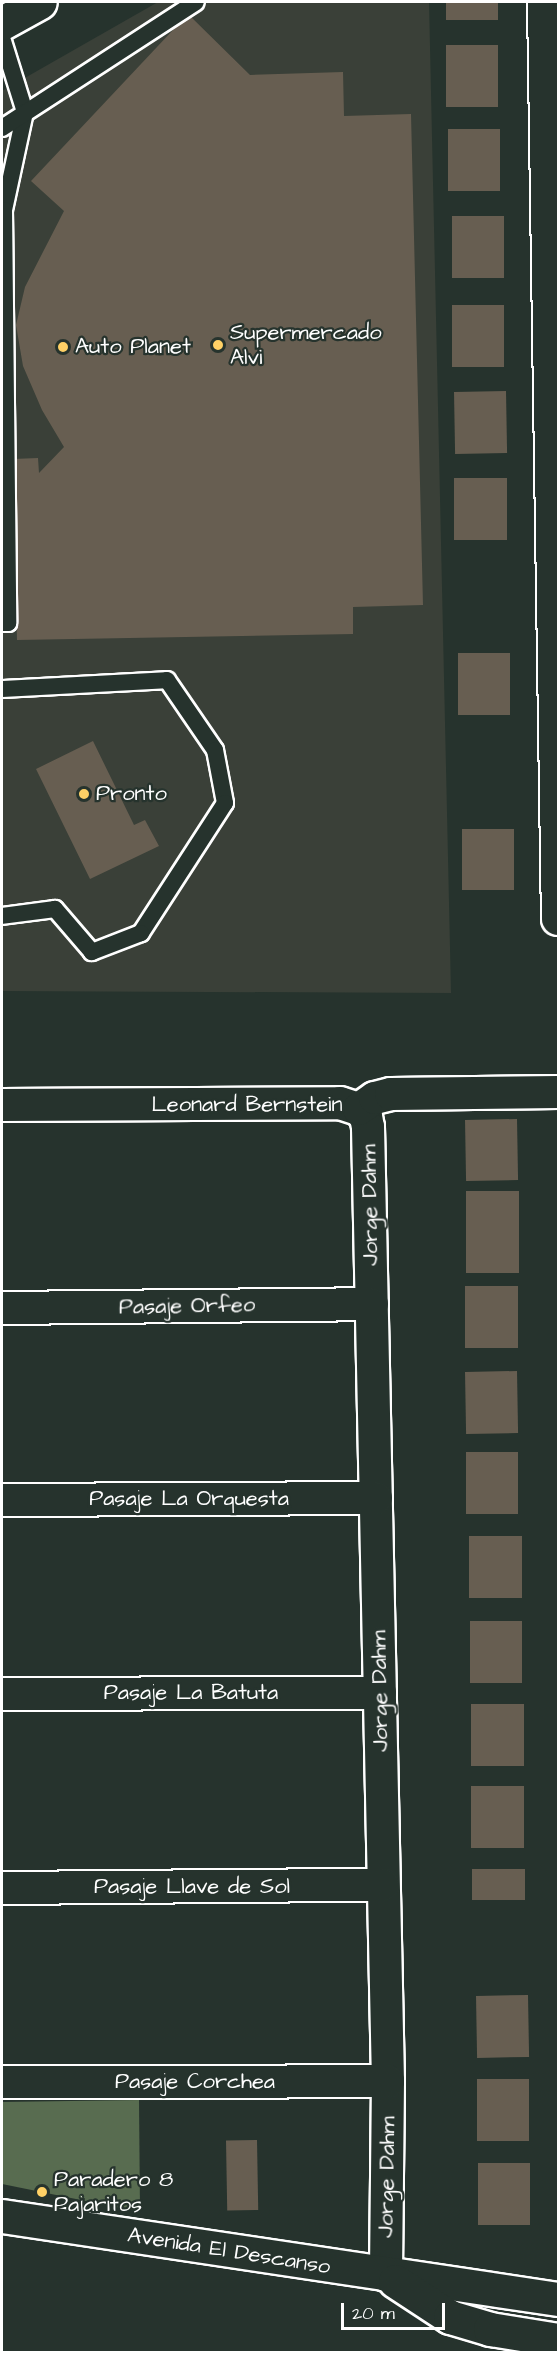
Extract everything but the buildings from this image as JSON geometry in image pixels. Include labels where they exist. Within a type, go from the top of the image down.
[{"type":"street","points":[[2,23],[40,2]]},
{"type":"street","points":[[544,2],[552,59],[558,919]]},
{"type":"street","name":"Leonard Bernstein","points":[[2,1105],[340,1103],[359,1109],[375,1098],[391,1094],[558,1092]]},
{"type":"street","name":"Jorge Dahm","points":[[359,1109],[366,1117],[368,1127],[388,2081],[386,2275]]},
{"type":"street","name":"Pasaje Orfeo","points":[[2,1308],[372,1304]]},
{"type":"street","name":"Pasaje La Orquesta","points":[[2,1500],[376,1498]]},
{"type":"street","name":"Pasaje La Batuta","points":[[2,1694],[380,1693]]},
{"type":"street","name":"Pasaje Llave de Sol","points":[[2,1888],[383,1885]]},
{"type":"street","name":"Pasaje Corchea","points":[[2,2082],[388,2081]]},
{"type":"street","name":"Avenida El Descanso","points":[[2,2216],[558,2300]]},
{"type":"street","name":"Avenida El Descanso","points":[[386,2275],[450,2317],[490,2329],[558,2340]]},
{"type":"lane","points":[[2,128],[196,2]]},
{"type":"lane","points":[[2,38],[26,112],[4,210],[4,466],[8,623],[2,623]]},
{"type":"lane","points":[[2,689],[167,680],[214,750],[225,803],[141,933],[92,952],[55,909],[2,916]]},
{"type":"shaded area","points":[[158,2],[429,2],[451,993],[2,991],[2,91]]},
{"type":"green space","points":[[139,2100],[140,2212],[2,2184],[2,2102]]},
{"type":"place","name":"Supermercado Alvi","points":[[218,345]]},
{"type":"place","name":"Auto Planet","points":[[63,347]]},
{"type":"place","name":"Pronto","points":[[84,794]]},
{"type":"place","name":"Paradero 8 Pajaritos","points":[[42,2192]]}]
